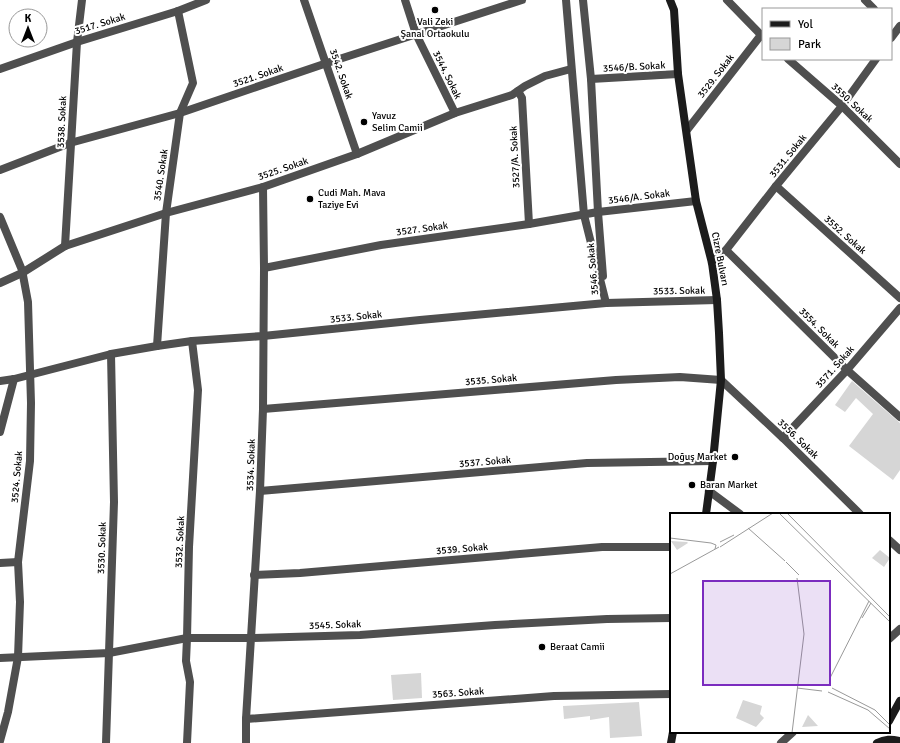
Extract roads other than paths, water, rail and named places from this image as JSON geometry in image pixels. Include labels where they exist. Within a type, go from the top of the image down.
[{"type":"main road","points":[[670,0],[674,10]]},
{"type":"main road","points":[[674,10],[679,0]]},
{"type":"main road","name":"Cizre Bulvarı","points":[[674,10],[678,74],[696,201],[712,263],[717,300],[721,380],[706,513]]},
{"type":"main road","points":[[890,719],[900,701]]},
{"type":"main road","points":[[671,743],[673,733]]},
{"type":"main road","points":[[876,743],[882,733]]},
{"type":"main road","points":[[876,743],[882,740],[890,739],[900,741]]},
{"type":"street","name":"3538. Sokak","points":[[65,246],[70,143],[77,42],[82,0]]},
{"type":"street","name":"3517. Sokak","points":[[0,69],[77,42],[178,11],[206,0]]},
{"type":"street","name":"3542. Sokak","points":[[304,0],[357,154]]},
{"type":"street","name":"3544. Sokak","points":[[405,0],[416,34],[455,114]]},
{"type":"street","name":"3521. Sokak","points":[[0,170],[70,143],[180,113],[326,63],[522,0]]},
{"type":"street","name":"3546. Sokak","points":[[566,0],[584,215],[606,303]]},
{"type":"street","name":"3546. Sokak","points":[[583,0],[591,79],[598,212],[606,303]]},
{"type":"street","points":[[727,0],[762,36]]},
{"type":"street","points":[[864,0],[873,8]]},
{"type":"street","name":"3540. Sokak","points":[[157,346],[166,212],[180,113],[193,83],[178,11]]},
{"type":"street","name":"3529. Sokak","points":[[687,130],[762,36]]},
{"type":"street","name":"3550. Sokak","points":[[789,60],[842,106],[900,164]]},
{"type":"street","name":"3531. Sokak","points":[[712,263],[726,250],[776,186],[842,106],[875,60]]},
{"type":"street","name":"3525. Sokak","points":[[0,284],[22,273],[65,246],[166,212],[263,187],[357,154],[455,114],[512,95],[525,86],[545,76],[571,68]]},
{"type":"street","name":"3546/B. Sokak","points":[[591,79],[678,74]]},
{"type":"street","name":"3527/A. Sokak","points":[[518,91],[522,98],[529,224]]},
{"type":"street","name":"3552. Sokak","points":[[776,186],[900,298]]},
{"type":"street","name":"3534. Sokak","points":[[246,743],[246,719],[260,491],[263,408],[263,187]]},
{"type":"street","name":"3546/A. Sokak","points":[[584,215],[598,212],[696,201]]},
{"type":"street","name":"3527. Sokak","points":[[264,268],[381,245],[584,215]]},
{"type":"street","name":"3524. Sokak","points":[[0,217],[22,273],[28,302],[30,375],[30,461],[18,562],[20,602],[18,657],[8,712],[0,741]]},
{"type":"street","name":"3554. Sokak","points":[[726,250],[848,370],[900,417]]},
{"type":"street","name":"3533. Sokak","points":[[0,381],[14,379],[111,354],[192,341],[263,336],[606,303],[717,300]]},
{"type":"street","name":"3571. Sokak","points":[[783,438],[848,370],[900,308]]},
{"type":"street","name":"3532. Sokak","points":[[187,743],[190,682],[186,661],[189,547],[198,390],[192,341]]},
{"type":"street","name":"3530. Sokak","points":[[106,743],[114,502],[111,354]]},
{"type":"street","name":"3535. Sokak","points":[[263,408],[616,380],[680,377],[721,380]]},
{"type":"street","points":[[0,432],[14,379]]},
{"type":"street","name":"3556. Sokak","points":[[721,380],[783,438],[859,513]]},
{"type":"street","name":"3537. Sokak","points":[[260,491],[587,463],[713,461]]},
{"type":"street","points":[[709,491],[739,513]]},
{"type":"street","points":[[890,541],[900,550]]},
{"type":"street","name":"3539. Sokak","points":[[254,575],[308,572],[602,547],[670,547]]},
{"type":"street","points":[[0,563],[18,562]]},
{"type":"street","name":"3545. Sokak","points":[[0,658],[109,653],[187,638],[360,635],[495,625],[607,619],[670,618]]},
{"type":"street","points":[[890,638],[900,629]]},
{"type":"street","name":"3563. Sokak","points":[[246,719],[554,696],[670,694]]},
{"type":"street","points":[[781,743],[792,733]]},
{"type":"place","name":"Vali Zeki Şanal Ortaokulu","points":[[435,10]]},
{"type":"place","name":"Yavuz Selim Camii","points":[[364,122]]},
{"type":"place","name":"Cudi Mah. Mava Taziye Evi","points":[[310,199]]},
{"type":"place","name":"Doğuş Market","points":[[735,457]]},
{"type":"place","name":"Baran Market","points":[[692,485]]},
{"type":"place","name":"Beraat Camii","points":[[542,647]]}]
